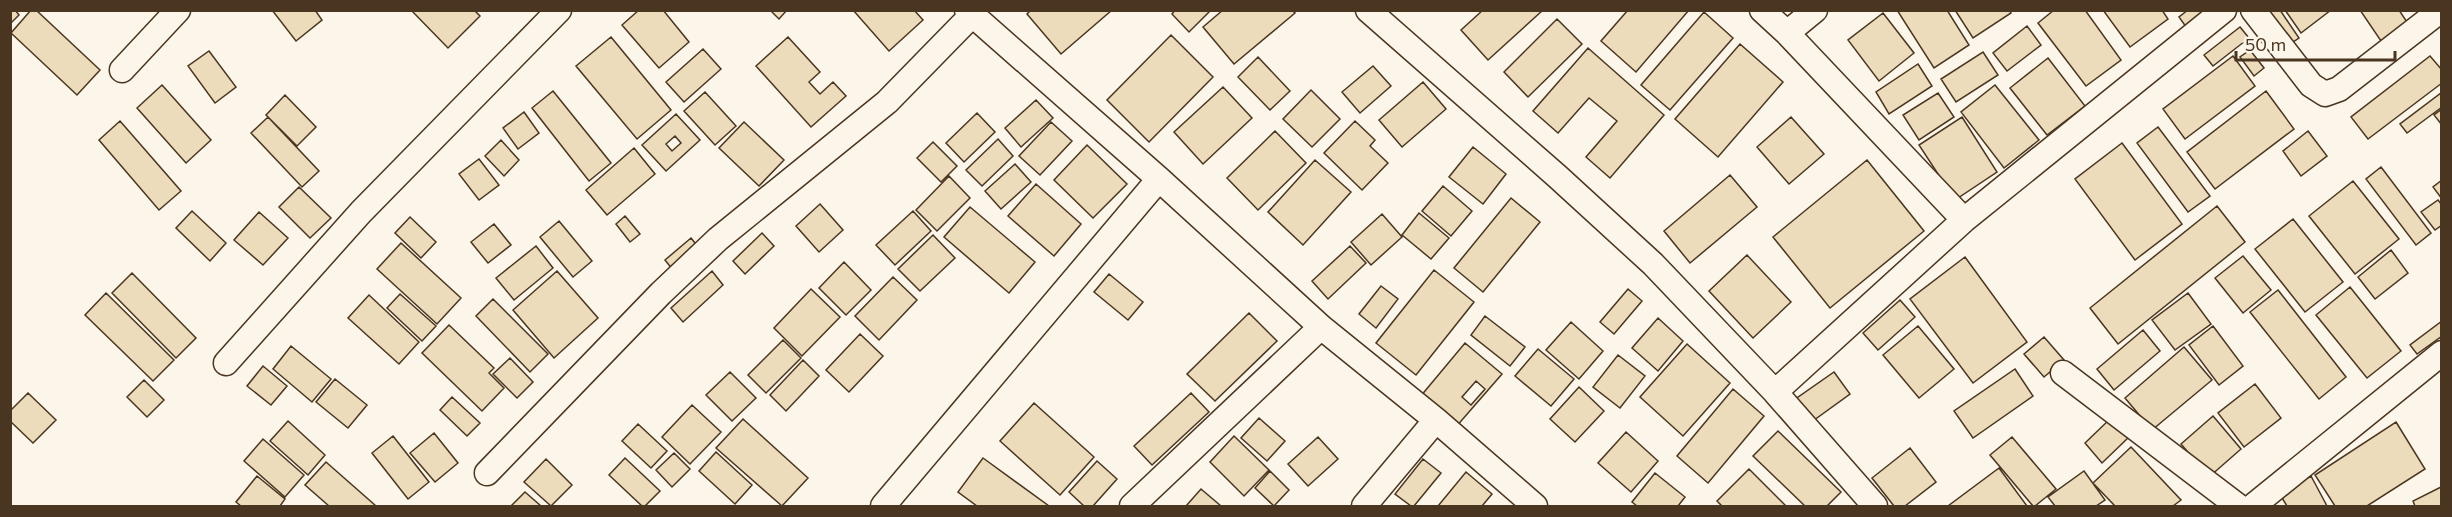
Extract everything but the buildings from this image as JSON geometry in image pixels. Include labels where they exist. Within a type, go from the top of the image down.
[{"type":"street","points":[[122,70],[178,10]]},
{"type":"street","points":[[226,363],[361,212],[559,10]]},
{"type":"street","points":[[1368,10],[1653,264],[1775,392],[1872,505]]},
{"type":"street","points":[[1762,10],[1787,33],[1964,220]]},
{"type":"street","points":[[1787,33],[1815,10]]},
{"type":"street","points":[[1775,392],[1964,220],[2224,10]]},
{"type":"street","points":[[2253,10],[2311,85],[2325,94],[2339,89],[2441,10]]},
{"type":"street","points":[[487,472],[661,293],[718,239],[887,102],[970,13],[1159,179],[1321,327],[1436,420],[1535,507]]},
{"type":"street","points":[[883,507],[1159,179]]},
{"type":"street","points":[[1132,507],[1321,327]]},
{"type":"street","points":[[2253,507],[2442,353]]},
{"type":"street","points":[[2063,373],[2238,507]]},
{"type":"street","points":[[1365,507],[1436,420]]}]
